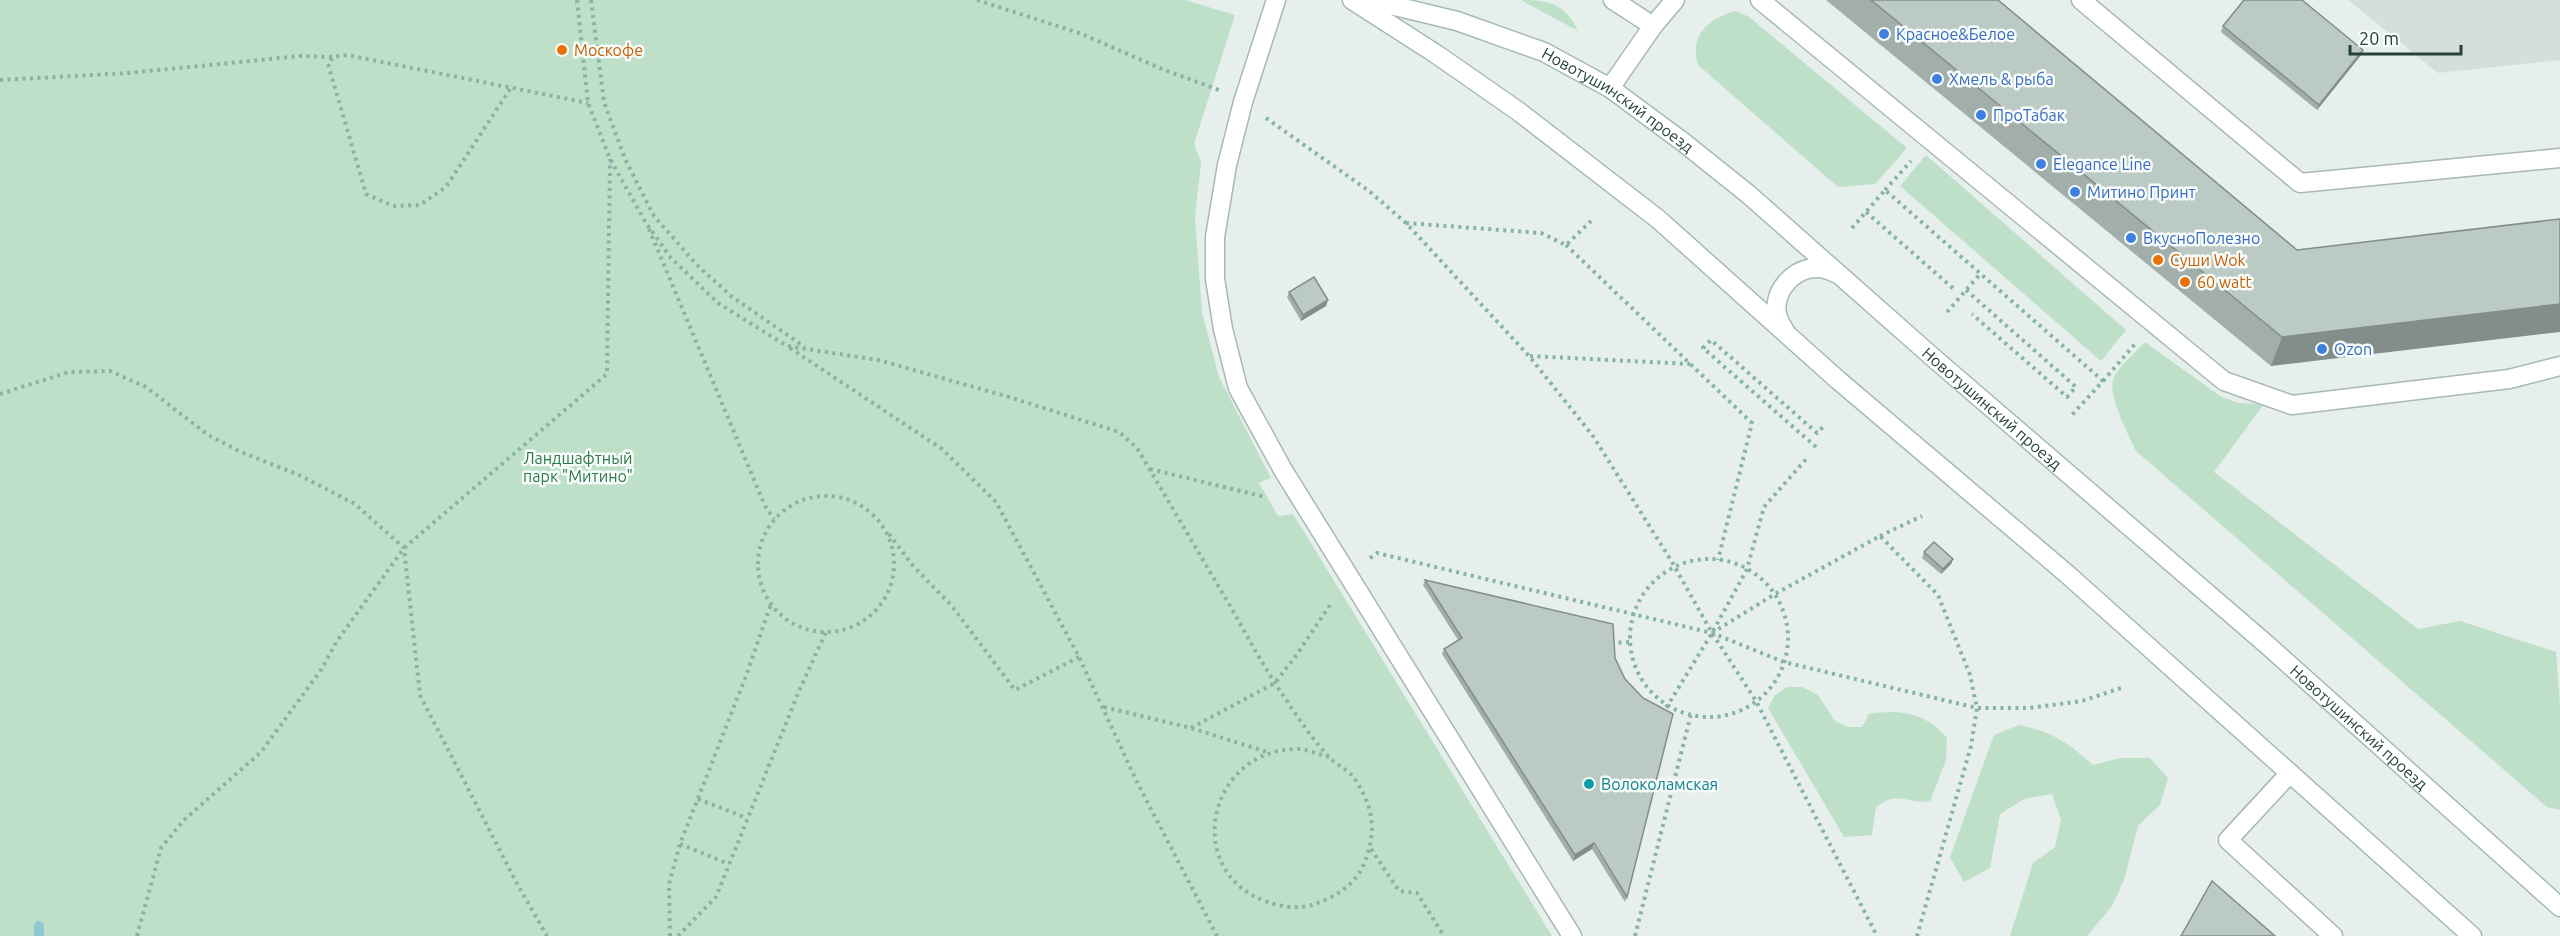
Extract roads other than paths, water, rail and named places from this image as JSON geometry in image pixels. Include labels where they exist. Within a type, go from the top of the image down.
[{"type":"main road","points":[[1276,0],[1243,102],[1227,165],[1215,237],[1215,279],[1218,299],[1223,329],[1239,388],[1283,470],[1572,936]]},
{"type":"main road","points":[[1352,0],[1436,54],[1518,111],[1658,219],[1790,337],[2067,574],[2472,936]]},
{"type":"main road","name":"Новотушинский проезд","points":[[1371,0],[1457,21],[1544,52],[1610,88],[1683,141],[1748,194],[2265,643],[2558,902]]},
{"type":"main road","points":[[1613,0],[1653,26]]},
{"type":"main road","points":[[1610,88],[1653,26],[1675,0]]},
{"type":"main road","points":[[1760,0],[2224,381],[2292,405],[2509,379],[2560,366]]},
{"type":"main road","points":[[2081,0],[2301,183],[2560,158]]},
{"type":"main road","points":[[1790,337],[1780,325],[1776,310],[1778,294],[1786,282],[1799,272],[1814,268],[1829,270],[1843,278]]},
{"type":"main road","points":[[2290,773],[2228,840],[2333,936]]},
{"type":"waterway","points":[[39,926],[39,936]]},
{"type":"place","name":"Красное&Белое","points":[[1884,34]]},
{"type":"place","name":"Москофе","points":[[562,50]]},
{"type":"place","name":"Хмель & рыба","points":[[1937,79]]},
{"type":"place","name":"ПроТабак","points":[[1981,115]]},
{"type":"place","name":"Elegance Line","points":[[2041,164]]},
{"type":"place","name":"Митино Принт","points":[[2075,192]]},
{"type":"place","name":"ВкусноПолезно","points":[[2131,238]]},
{"type":"place","name":"Суши Wok","points":[[2158,260]]},
{"type":"place","name":"60 watt","points":[[2185,282]]},
{"type":"place","name":"Ozon","points":[[2322,349]]},
{"type":"place","name":"Волоколамская","points":[[1589,784]]},
{"type":"park label","name":"Ландшафтный парк \"Митино\"","points":[[578,467]]}]
